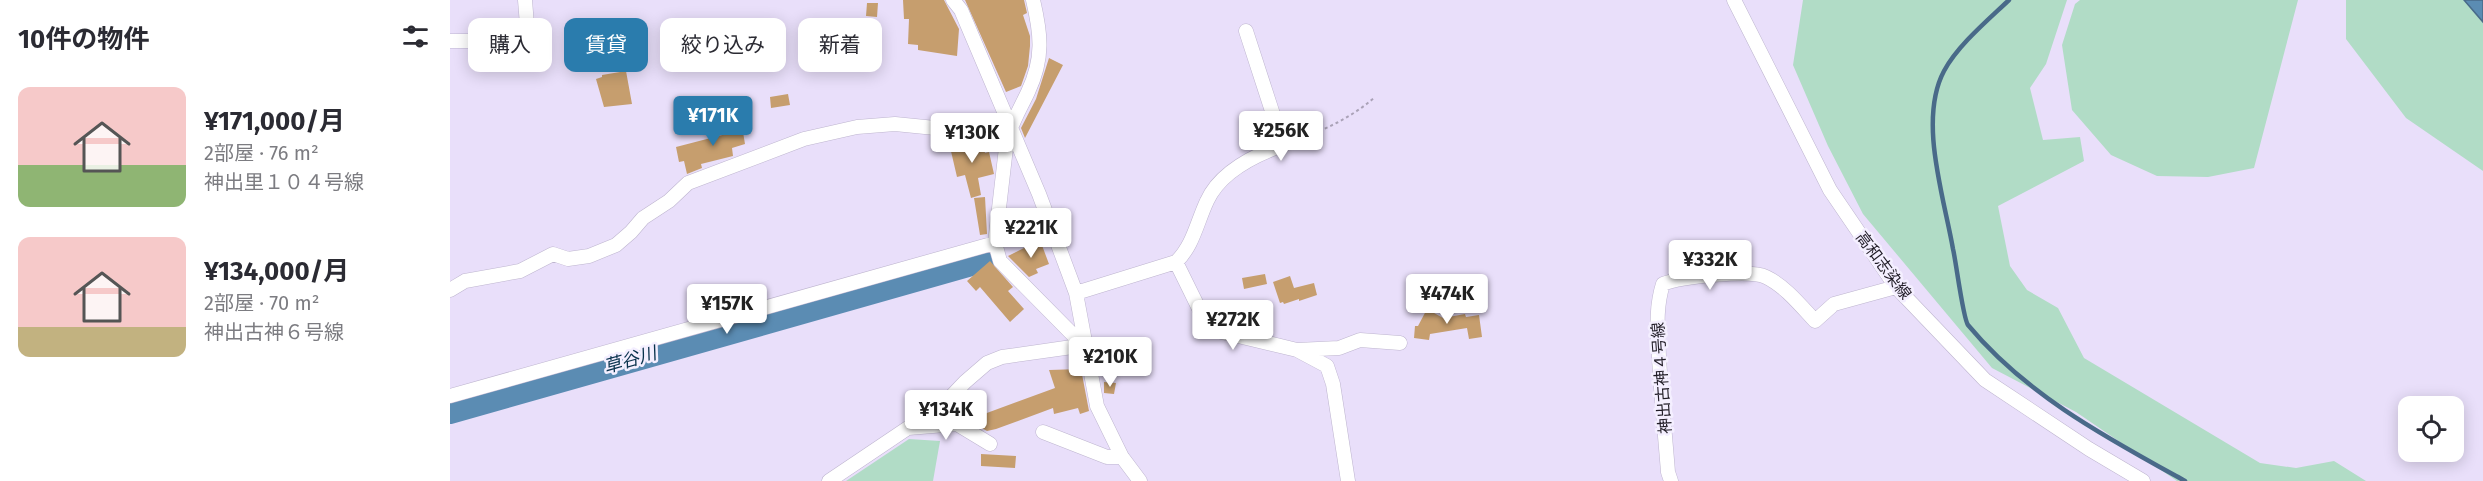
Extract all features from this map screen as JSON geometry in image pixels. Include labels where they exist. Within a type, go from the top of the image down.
[{"type":"street","points":[[450,41],[499,41],[523,32],[527,25],[525,0]]},
{"type":"street","points":[[953,0],[961,10],[1010,126],[1076,293],[1097,406],[1122,457],[1140,481]]},
{"type":"street","points":[[1033,0],[1041,31],[1041,54],[1029,89],[1006,139],[995,243],[1000,261],[1086,348]]},
{"type":"street","name":"高和志染線","points":[[1734,0],[1830,190],[1896,287],[1985,380],[2089,449],[2143,481]]},
{"type":"street","points":[[1076,293],[1176,262],[1186,252],[1208,199],[1217,184],[1236,169],[1266,151],[1283,145],[1246,31]]},
{"type":"street","points":[[450,290],[465,281],[520,271],[553,254],[568,259],[589,256],[616,245],[643,218],[669,201],[688,183],[804,139],[857,127],[895,124],[935,128],[1000,121],[1010,126]]},
{"type":"street","points":[[450,396],[995,243]]},
{"type":"street","points":[[1176,262],[1209,329],[1297,350],[1327,366],[1333,384],[1348,481]]},
{"type":"street","name":"神出古神４号線","points":[[1671,481],[1668,472],[1657,325],[1657,302],[1663,284],[1676,279],[1711,275],[1756,274],[1766,277],[1796,300],[1815,321],[1834,304],[1896,287]]},
{"type":"street","points":[[1297,350],[1339,348],[1360,340],[1400,343]]},
{"type":"street","points":[[830,481],[945,403],[987,363],[1002,357],[1072,347],[1086,348]]},
{"type":"street","points":[[906,428],[957,424],[990,444]]},
{"type":"street","points":[[1043,432],[1107,457],[1122,457]]},
{"type":"path","points":[[1283,145],[1339,124],[1375,97]]},
{"type":"green space","points":[[1803,0],[2067,0],[2046,64],[2030,88],[2043,140],[2080,137],[2084,161],[1998,206],[2010,266],[2027,290],[2058,308],[2084,358],[2260,463],[2296,468],[2334,461],[2366,481],[2177,481],[2076,412],[1992,368],[1863,214],[1828,146],[1793,65]]},
{"type":"green space","points":[[2080,0],[2298,0],[2254,168],[2208,177],[2157,176],[2111,155],[2072,110],[2062,45],[2075,4]]},
{"type":"green space","points":[[2346,0],[2483,0],[2483,171],[2406,118],[2346,39]]},
{"type":"green space","points":[[909,439],[940,441],[933,481],[846,481]]},
{"type":"water","points":[[2464,0],[2483,0],[2483,22]]},
{"type":"building","points":[[903,0],[944,0],[959,29],[957,56],[918,50],[918,45],[908,44],[909,19],[904,19]]},
{"type":"building","points":[[965,0],[1024,0],[1027,13],[1023,15],[1030,36],[1030,46],[1028,66],[1021,86],[1006,92]]},
{"type":"building","points":[[867,3],[878,3],[877,17],[866,16]]},
{"type":"building","points":[[1049,58],[1063,65],[1025,138],[1021,128],[1036,99]]},
{"type":"building","points":[[626,72],[632,104],[604,107],[596,79],[602,75]]},
{"type":"building","points":[[788,94],[790,105],[771,108],[770,97]]},
{"type":"building","points":[[745,116],[748,131],[743,132],[745,144],[732,148],[733,156],[701,164],[702,168],[687,174],[684,161],[679,162],[676,147],[730,133],[728,120]]},
{"type":"building","points":[[982,140],[985,153],[989,152],[994,174],[978,178],[981,195],[971,198],[965,175],[957,177],[950,147]]},
{"type":"building","points":[[985,197],[987,234],[980,235],[974,198]]},
{"type":"building","points":[[1040,240],[1049,264],[1036,269],[1038,273],[1029,277],[1008,256]]},
{"type":"building","points":[[990,261],[1013,287],[1008,291],[1024,309],[1010,322],[980,287],[976,291],[967,281]]},
{"type":"building","points":[[1265,274],[1267,284],[1244,289],[1242,278]]},
{"type":"building","points":[[1290,276],[1294,288],[1314,283],[1317,295],[1299,301],[1299,299],[1284,304],[1280,303],[1273,282]]},
{"type":"building","points":[[1427,309],[1443,318],[1465,314],[1466,317],[1479,315],[1482,337],[1469,339],[1467,328],[1430,334],[1429,340],[1414,338],[1415,326],[1418,326]]},
{"type":"building","points":[[1081,369],[1089,411],[1080,414],[1078,408],[1054,414],[1053,408],[996,429],[987,431],[980,427],[976,417],[1055,388],[1049,370]]},
{"type":"building","points":[[1104,382],[1116,383],[1114,394],[1104,393]]},
{"type":"building","points":[[981,454],[1016,456],[1015,468],[981,466]]},
{"type":"waterway","points":[[2009,0],[1974,33],[1950,61],[1937,91],[1933,112],[1935,159],[1966,321],[1991,350],[2042,394],[2097,431],[2185,481]]},
{"type":"waterway","name":"草谷川","points":[[450,411],[982,260]]}]
